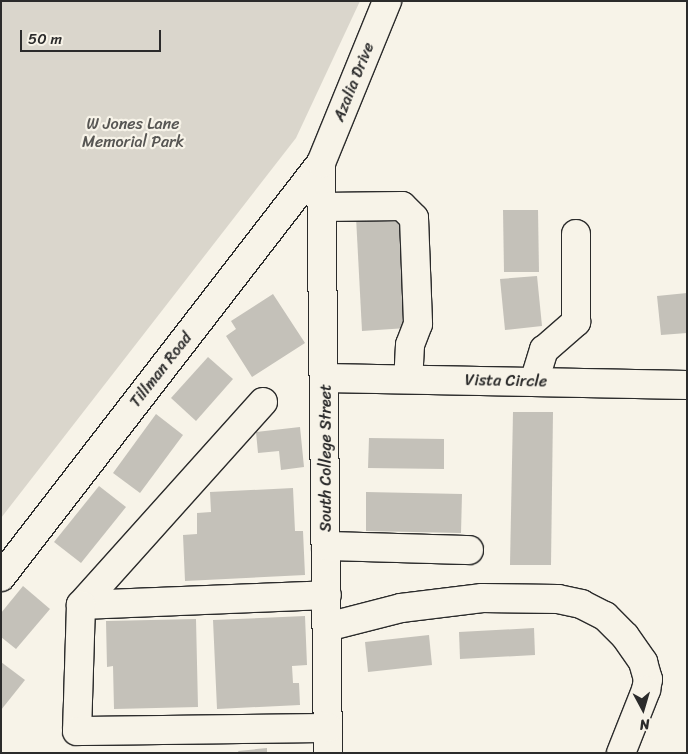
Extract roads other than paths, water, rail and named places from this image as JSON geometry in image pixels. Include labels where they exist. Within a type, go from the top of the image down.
[{"type":"street","name":"Azalia Drive","points":[[321,163],[387,1]]},
{"type":"street","name":"South College Street","points":[[321,163],[328,740]]},
{"type":"street","name":"Tillman Road","points":[[1,577],[321,163]]},
{"type":"street","points":[[322,207],[402,206],[414,218],[418,324],[410,345],[408,379]]},
{"type":"street","points":[[534,382],[544,350],[576,322],[576,234]]},
{"type":"street","name":"Vista Circle","points":[[325,378],[687,385]]},
{"type":"street","points":[[263,402],[81,605],[77,731],[328,740]]},
{"type":"street","points":[[326,546],[469,550]]},
{"type":"street","points":[[81,605],[327,595]]},
{"type":"street","points":[[327,627],[401,608],[482,598],[558,599],[581,604],[605,616],[625,636],[643,662],[646,671],[648,679],[646,690],[621,753]]},
{"type":"park label","name":"W Jones Lane Memorial Park","points":[[133,133]]}]
